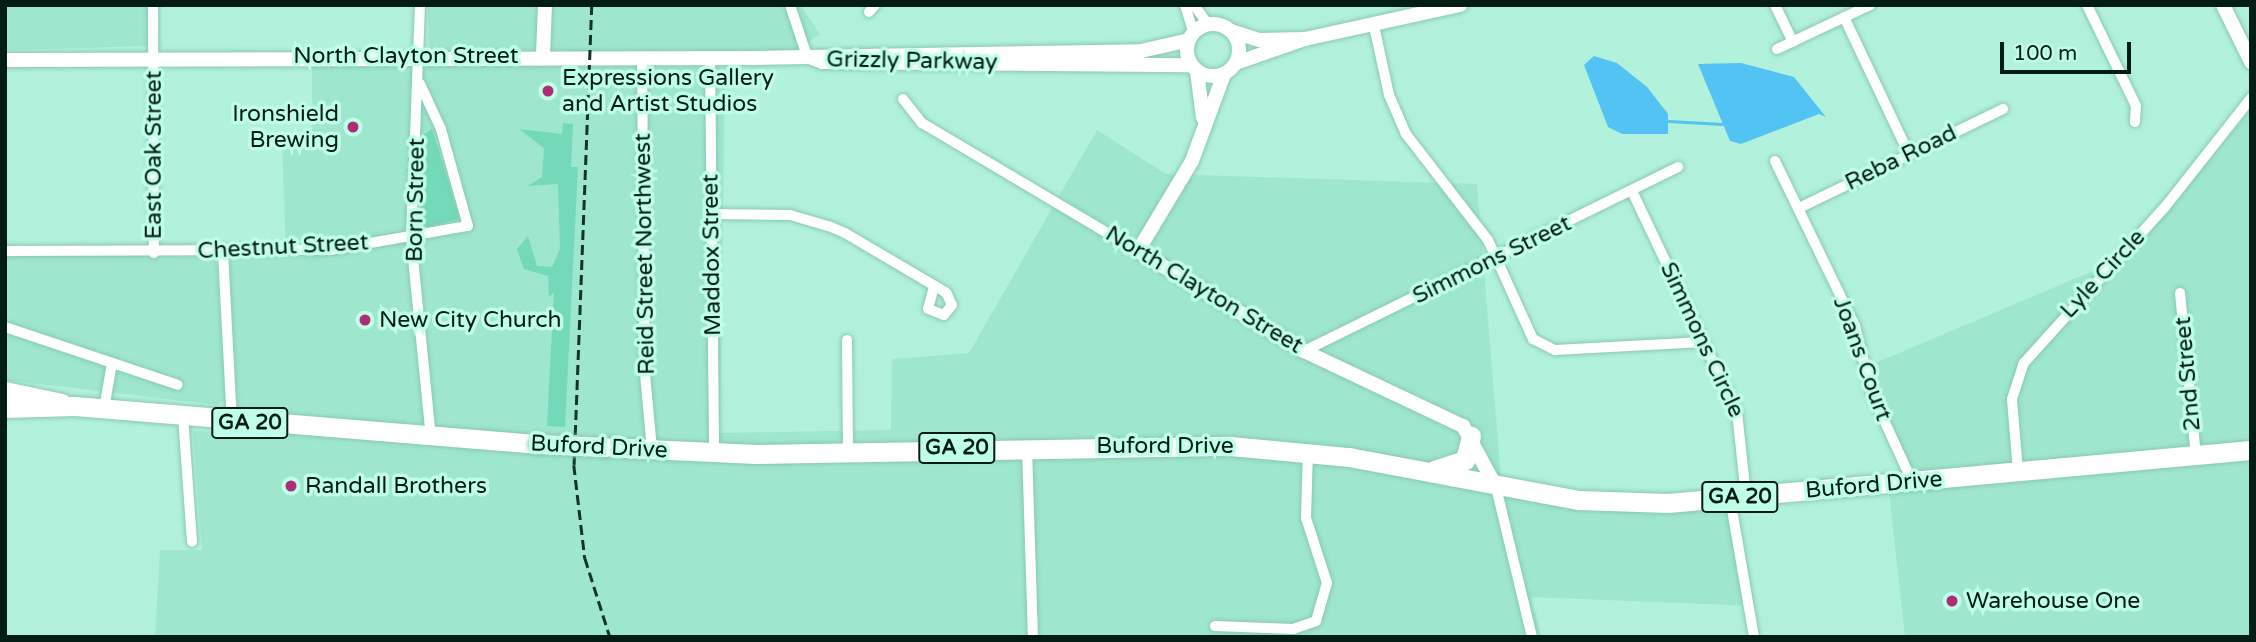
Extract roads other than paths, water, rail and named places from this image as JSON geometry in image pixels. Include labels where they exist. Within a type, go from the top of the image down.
[{"type":"highway","name":"Buford Drive","points":[[6,395],[75,406],[232,421],[431,437],[714,453],[1195,445],[1308,452],[1579,500],[1738,497],[2251,450]]},
{"type":"highway","points":[[1424,471],[1463,461],[1471,436]]},
{"type":"street","name":"East Oak Street","points":[[153,5],[154,253]]},
{"type":"street","name":"Born Street","points":[[420,5],[421,84],[411,238],[431,437]]},
{"type":"street","points":[[543,55],[545,5]]},
{"type":"street","points":[[790,5],[807,57]]},
{"type":"street","points":[[1185,5],[1203,126]]},
{"type":"street","points":[[1194,5],[1208,24],[1259,40],[1305,39]]},
{"type":"street","points":[[1138,251],[1192,161],[1224,74],[1236,63],[1305,39],[1460,5]]},
{"type":"street","points":[[1775,5],[1793,42]]},
{"type":"street","points":[[1777,49],[1870,5]]},
{"type":"street","points":[[2087,5],[2136,106],[2135,122]]},
{"type":"street","points":[[2223,5],[2251,62]]},
{"type":"street","points":[[1844,18],[1909,154]]},
{"type":"street","points":[[1191,36],[1208,24]]},
{"type":"street","points":[[1374,26],[1389,95],[1406,134],[1495,257],[1533,339],[1555,350],[1704,342]]},
{"type":"street","points":[[1231,31],[1239,46],[1236,63]]},
{"type":"street","name":"Grizzly Parkway","points":[[807,57],[1141,51],[1191,36]]},
{"type":"street","name":"North Clayton Street","points":[[5,60],[422,55],[807,57]]},
{"type":"street","name":"Grizzly Parkway","points":[[807,57],[823,62],[1194,68]]},
{"type":"street","name":"Reid Street Northwest","points":[[642,58],[645,374],[652,450]]},
{"type":"street","name":"Maddox Street","points":[[710,58],[714,453]]},
{"type":"street","points":[[1194,68],[1224,74]]},
{"type":"street","name":"Chestnut Street","points":[[5,251],[154,253],[330,250],[468,226],[441,129],[421,84]]},
{"type":"street","name":"Lyle Circle","points":[[2018,471],[2012,399],[2024,363],[2165,207],[2251,98]]},
{"type":"street","name":"North Clayton Street","points":[[903,99],[922,124],[1304,351],[1463,426],[1471,436],[1494,483]]},
{"type":"street","name":"Reba Road","points":[[1799,208],[2003,109]]},
{"type":"street","name":"Joans Court","points":[[1776,161],[1855,326],[1872,394],[1912,481]]},
{"type":"street","name":"Simmons Street","points":[[1304,351],[1678,167]]},
{"type":"street","name":"Simmons Circle","points":[[1632,191],[1743,430],[1738,497],[1754,637]]},
{"type":"street","points":[[712,214],[817,221],[934,286]]},
{"type":"street","points":[[223,252],[232,421]]},
{"type":"street","name":"2nd Street","points":[[2180,293],[2196,455]]},
{"type":"street","points":[[5,327],[178,385]]},
{"type":"street","points":[[847,340],[848,452]]},
{"type":"street","points":[[104,409],[112,363]]},
{"type":"street","points":[[183,416],[192,542]]},
{"type":"street","points":[[1027,447],[1033,637]]},
{"type":"street","points":[[1215,626],[1293,629],[1317,621],[1327,583],[1306,518],[1308,452]]},
{"type":"street","points":[[1494,483],[1532,637]]},
{"type":"water","points":[[1594,56],[1617,63],[1647,87],[1668,114],[1668,134],[1622,134],[1608,127],[1584,65]]},
{"type":"water","points":[[1741,63],[1794,77],[1826,117],[1819,114],[1741,144],[1730,141],[1698,64]]},
{"type":"waterway","points":[[1669,121],[1722,124]]},
{"type":"railway","points":[[592,5],[574,465],[585,558],[610,637]]},
{"type":"place","name":"Expressions Gallery and Artist Studios","points":[[548,91]]},
{"type":"place","name":"Ironshield Brewing","points":[[353,127]]},
{"type":"place","name":"New City Church","points":[[365,320]]},
{"type":"place","name":"Randall Brothers","points":[[291,486]]},
{"type":"place","name":"Warehouse One","points":[[1952,601]]}]
